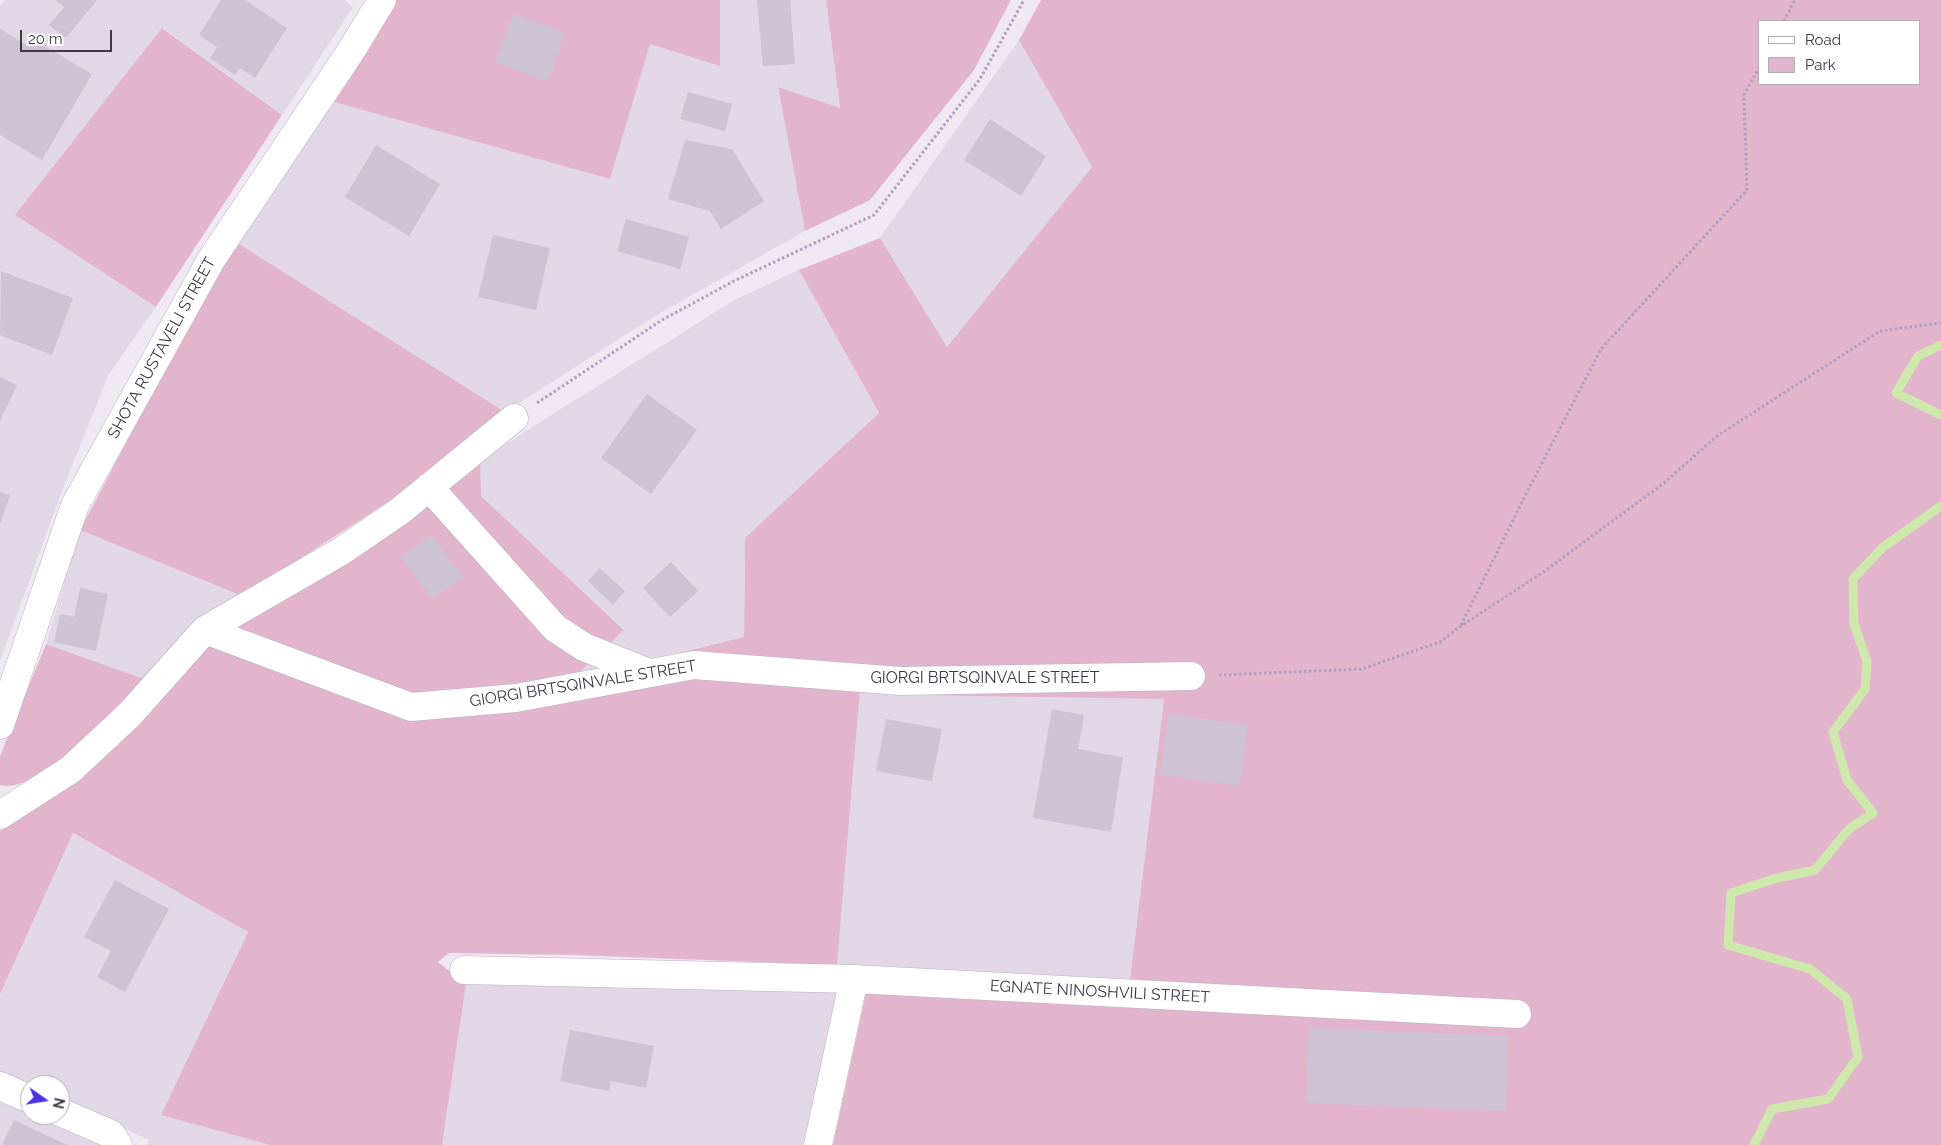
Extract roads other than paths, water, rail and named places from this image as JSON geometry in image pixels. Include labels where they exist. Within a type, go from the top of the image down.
[{"type":"street","name":"SHOTA RUSTAVELI STREET","points":[[0,725],[75,505],[211,260],[382,0]]},
{"type":"street","points":[[0,815],[70,770],[129,716],[205,630],[340,552],[400,511],[514,418]]},
{"type":"street","points":[[429,488],[555,628],[584,647],[650,673]]},
{"type":"street","name":"GIORGI BRTSQINVALE STREET","points":[[205,630],[411,707],[516,698],[694,665],[900,681],[1191,676]]},
{"type":"street","name":"EGNATE NINOSHVILI STREET","points":[[464,970],[854,979],[1517,1014]]},
{"type":"street","points":[[818,1145],[854,979]]},
{"type":"street","points":[[0,1086],[20,1095]]},
{"type":"street","points":[[70,1116],[111,1134],[118,1145]]},
{"type":"waterway","points":[[1941,345],[1918,356],[1896,393],[1941,415]]},
{"type":"waterway","points":[[1754,1145],[1772,1109],[1828,1099],[1858,1057],[1847,999],[1810,969],[1728,945],[1731,893],[1777,878],[1815,870],[1849,829],[1873,813],[1847,780],[1833,732],[1865,689],[1867,661],[1854,624],[1853,579],[1882,548],[1941,506]]}]
